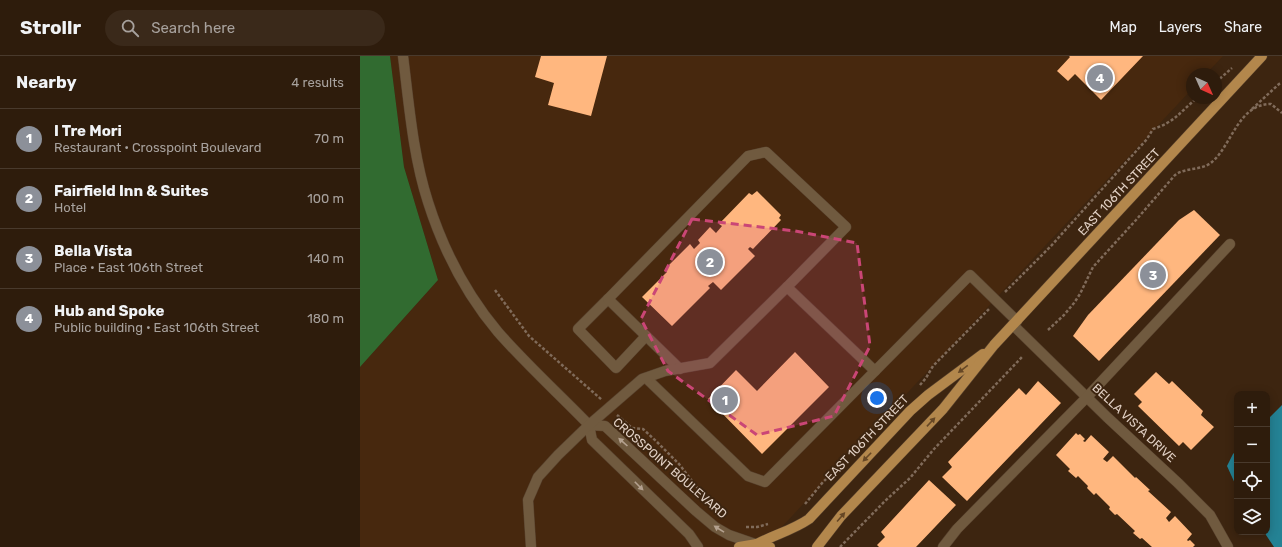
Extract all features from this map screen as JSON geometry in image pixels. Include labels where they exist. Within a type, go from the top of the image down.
[{"type":"main road","name":"EAST 106TH STREET","points":[[817,547],[841,516],[943,409],[994,345],[1262,56]]},
{"type":"main road","name":"EAST 106TH STREET","points":[[756,544],[798,526],[809,519],[910,411],[928,395],[994,345]]},
{"type":"main road","points":[[739,547],[756,544],[770,547]]},
{"type":"street","points":[[403,56],[420,172],[428,202],[452,263],[472,297],[498,331],[589,425],[592,440],[689,534],[698,547]]},
{"type":"street","points":[[531,547],[528,519],[528,500],[538,477],[558,455],[589,425],[642,379],[665,371],[710,363],[846,227],[766,152],[748,156],[578,330],[616,368],[646,336]]},
{"type":"street","points":[[943,547],[957,529],[1087,396],[1230,244]]},
{"type":"street","name":"BELLA VISTA DRIVE","points":[[875,371],[970,275],[996,300],[1015,323],[1087,396],[1178,482],[1210,515],[1228,547]]},
{"type":"street","points":[[646,378],[748,476],[765,482],[875,371],[787,287]]},
{"type":"street","points":[[608,299],[680,369]]},
{"type":"street","name":"CROSSPOINT BOULEVARD","points":[[589,425],[605,426],[715,527],[729,535],[756,544]]},
{"type":"path","points":[[1222,77],[1237,65]]},
{"type":"path","points":[[1048,330],[1074,303],[1093,267],[1136,220],[1174,175],[1179,172],[1206,166],[1212,162],[1222,152],[1243,117],[1279,84],[1282,83]]},
{"type":"path","points":[[915,389],[926,378],[933,366],[996,300],[1051,246],[1147,139],[1153,129],[1163,126],[1177,118],[1191,104]]},
{"type":"path","points":[[1243,117],[1257,108],[1268,104],[1274,106],[1282,113]]},
{"type":"path","points":[[495,290],[529,336],[632,428],[643,429],[670,455],[696,486],[713,511]]},
{"type":"path","points":[[840,547],[865,520],[910,478],[934,449],[1023,356]]},
{"type":"path","points":[[804,506],[823,482],[841,466]]},
{"type":"path","points":[[744,527],[757,527],[771,524]]},
{"type":"highlighted area","points":[[692,219],[795,231],[857,243],[870,346],[834,416],[757,435],[668,371],[641,319]]},
{"type":"shaded area","points":[[390,56],[1223,56],[1212,68],[1186,68],[1186,95],[763,547],[360,547],[360,367],[438,280],[404,167]]},
{"type":"green space","points":[[360,56],[390,56],[404,167],[438,280],[360,367]]},
{"type":"water","points":[[1282,405],[1282,547],[1274,547],[1266,535],[1270,535],[1270,417]]},
{"type":"water","points":[[1234,453],[1234,481],[1227,466]]},
{"type":"building","points":[[541,56],[607,56],[591,116],[548,105],[554,83],[535,77]]},
{"type":"building","points":[[1069,56],[1143,56],[1101,100],[1075,74],[1068,81],[1057,71],[1070,57]]},
{"type":"building","points":[[757,191],[781,215],[779,218],[781,220],[753,249],[750,247],[748,249],[755,256],[721,290],[713,282],[708,286],[710,288],[672,326],[642,297],[667,272],[665,269],[690,244],[694,249],[700,243],[698,240],[710,227],[716,233],[722,226],[719,224],[749,193],[752,195]]},
{"type":"building","points":[[1194,210],[1220,235],[1099,361],[1073,336],[1088,315],[1179,220]]},
{"type":"building","points":[[795,352],[829,387],[762,454],[708,399],[736,370],[757,391]]},
{"type":"building","points":[[1156,372],[1169,384],[1172,381],[1203,411],[1201,415],[1214,427],[1191,450],[1183,442],[1179,446],[1138,406],[1142,402],[1134,394]]},
{"type":"building","points":[[1038,381],[1061,403],[967,501],[942,477],[952,467],[948,462],[1019,388],[1026,395]]},
{"type":"building","points":[[1076,433],[1078,435],[1080,434],[1085,439],[1083,441],[1085,442],[1091,435],[1109,452],[1103,459],[1107,462],[1113,456],[1135,478],[1136,477],[1150,490],[1148,491],[1171,512],[1166,518],[1169,522],[1175,516],[1192,534],[1187,540],[1190,540],[1195,545],[1193,547],[1152,547],[1142,538],[1140,539],[1133,533],[1135,531],[1117,514],[1115,515],[1109,509],[1110,507],[1096,493],[1094,495],[1087,488],[1088,486],[1078,476],[1076,478],[1068,471],[1070,469],[1056,455]]},
{"type":"building","points":[[929,480],[956,505],[916,547],[879,547],[877,545],[885,537],[881,532]]},
{"type":"place","name":"Hub and Spoke","points":[[1100,78]]},
{"type":"place","name":"Fairfield Inn & Suites","points":[[710,262]]},
{"type":"place","name":"Bella Vista","points":[[1153,275]]},
{"type":"place","name":"I Tre Mori","points":[[725,400]]}]
